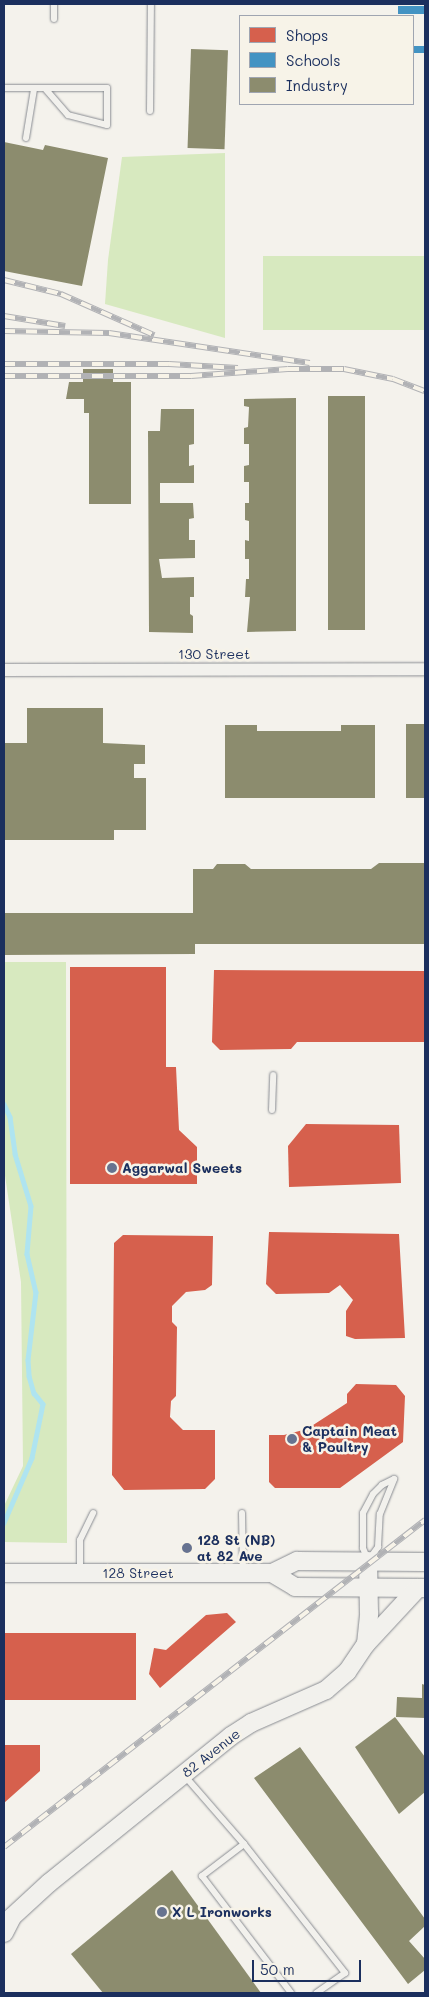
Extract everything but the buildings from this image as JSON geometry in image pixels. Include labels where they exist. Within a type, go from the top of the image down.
[{"type":"main road","name":"128 Street","points":[[4,1573],[272,1573],[297,1561],[425,1562]]},
{"type":"main road","name":"82 Avenue","points":[[4,1933],[12,1917],[34,1896],[183,1774],[251,1723],[326,1690],[347,1672],[366,1644],[368,1631],[368,1561]]},
{"type":"main road","points":[[272,1573],[295,1587],[421,1588]]},
{"type":"main road","points":[[366,1644],[421,1588]]},
{"type":"street","name":"130 Street","points":[[4,670],[425,669]]},
{"type":"lane","points":[[54,4],[54,19]]},
{"type":"lane","points":[[150,111],[151,4]]},
{"type":"lane","points":[[4,88],[107,88],[107,125],[68,115],[45,89]]},
{"type":"lane","points":[[26,138],[34,89]]},
{"type":"lane","points":[[272,1110],[273,1076]]},
{"type":"lane","points":[[394,1479],[380,1514],[378,1547],[368,1561],[362,1548],[363,1513],[373,1494],[382,1485],[394,1479]]},
{"type":"lane","points":[[80,1573],[80,1540],[93,1513]]},
{"type":"lane","points":[[242,1513],[242,1573]]},
{"type":"lane","points":[[183,1774],[244,1844],[345,1973],[316,1993]]},
{"type":"lane","points":[[244,1844],[202,1876],[291,1993]]},
{"type":"green space","points":[[225,153],[225,338],[105,304],[108,260],[122,157]]},
{"type":"green space","points":[[263,256],[425,256],[425,330],[263,330]]},
{"type":"green space","points":[[4,962],[66,962],[67,1543],[4,1542],[4,1506],[23,1466],[21,1282],[4,1169]]},
{"type":"waterway","points":[[4,1104],[10,1117],[15,1154],[31,1206],[27,1254],[36,1292],[28,1360],[29,1376],[34,1393],[43,1404],[32,1458],[4,1523]]},
{"type":"railway","points":[[4,280],[61,294],[154,335]]},
{"type":"railway","points":[[4,316],[65,326]]},
{"type":"railway","points":[[4,331],[109,333],[310,363]]},
{"type":"railway","points":[[4,364],[169,364],[238,368]]},
{"type":"railway","points":[[4,376],[191,376],[288,369],[344,369],[393,379],[425,391]]},
{"type":"railway","points":[[4,1847],[425,1520]]},
{"type":"place","name":"Aggarwal Sweets","points":[[112,1168]]},
{"type":"place","name":"Captain Meat & Poultry","points":[[292,1439]]},
{"type":"place","name":"128 St (NB) at 82 Ave","points":[[187,1548]]},
{"type":"place","name":"X L Ironworks","points":[[162,1912]]}]
